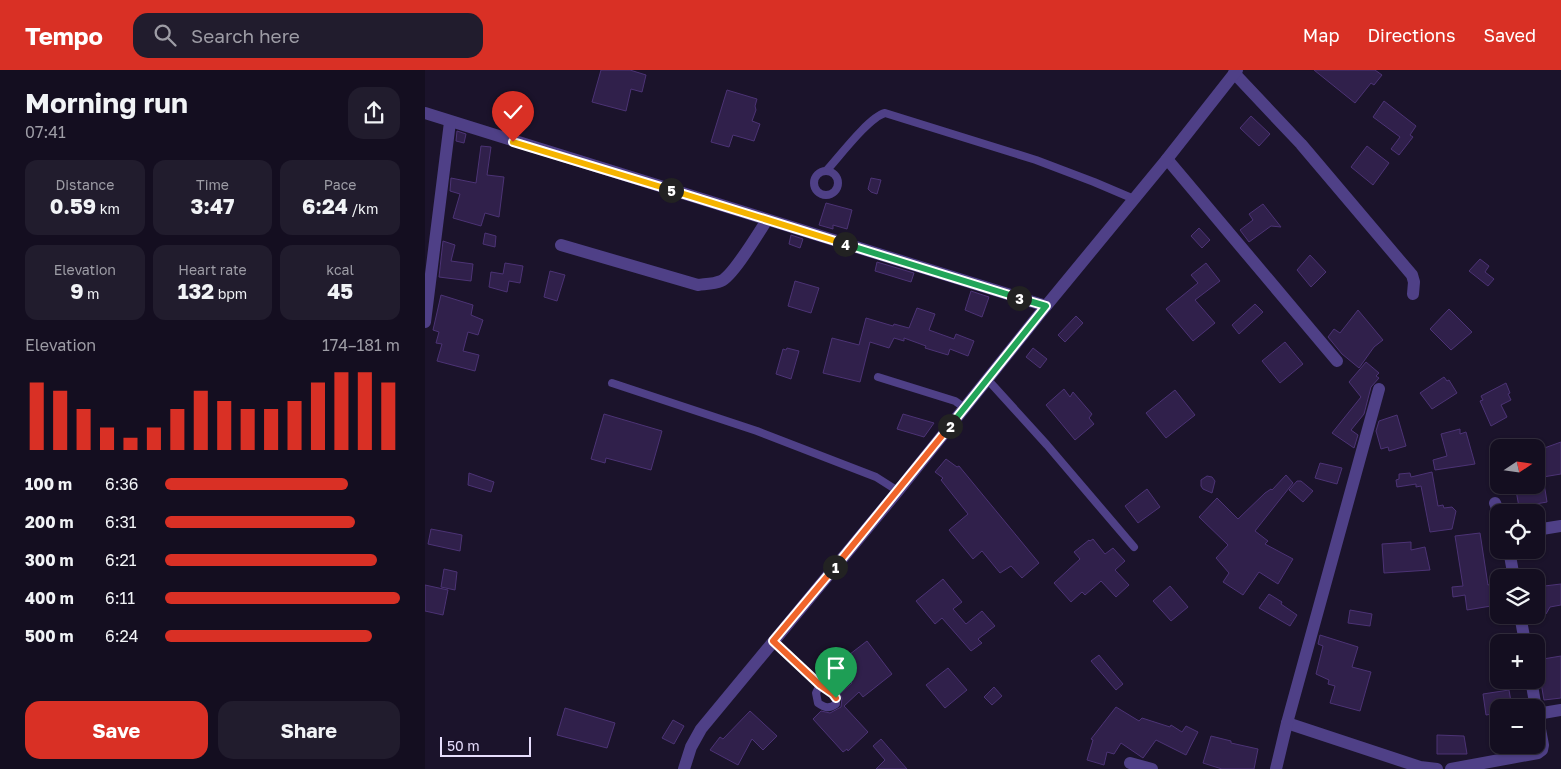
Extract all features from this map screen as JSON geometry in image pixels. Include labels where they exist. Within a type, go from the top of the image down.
[{"type":"street","points":[[684,769],[691,747],[701,729],[898,491],[1167,159],[1235,72],[1301,144],[1401,262],[1412,276],[1414,282],[1413,294]]},
{"type":"street","points":[[425,114],[1046,306]]},
{"type":"street","points":[[425,322],[450,122]]},
{"type":"street","points":[[1167,159],[1337,361]]},
{"type":"street","points":[[561,245],[698,284],[709,284],[723,281],[767,220]]},
{"type":"street","points":[[1276,769],[1379,389]]},
{"type":"street","points":[[1545,529],[1561,526]]},
{"type":"street","points":[[1545,710],[1561,710]]},
{"type":"street","points":[[1287,724],[1420,767],[1437,769]]},
{"type":"street","points":[[1451,769],[1532,754]]},
{"type":"street","points":[[1130,763],[1152,769]]},
{"type":"lane","points":[[827,170],[866,127],[879,115],[885,113],[1036,160],[1134,199]]},
{"type":"lane","points":[[878,377],[955,401],[965,408]]},
{"type":"lane","points":[[988,380],[1047,445],[1134,548]]},
{"type":"lane","points":[[612,383],[757,431],[876,477],[898,491]]},
{"type":"lane","points":[[773,641],[820,685]]},
{"type":"building","points":[[601,70],[630,70],[646,75],[642,92],[631,89],[626,111],[592,102]]},
{"type":"building","points":[[1314,70],[1375,70],[1382,75],[1374,85],[1371,83],[1355,103]]},
{"type":"building","points":[[727,90],[757,99],[752,121],[760,124],[754,141],[733,135],[729,147],[711,142]]},
{"type":"building","points":[[1384,101],[1416,126],[1410,135],[1413,137],[1399,155],[1391,149],[1400,137],[1373,117]]},
{"type":"building","points":[[1251,116],[1270,134],[1259,146],[1240,128]]},
{"type":"building","points":[[457,131],[466,134],[464,143],[456,141]]},
{"type":"building","points":[[481,146],[491,147],[487,175],[504,177],[499,217],[485,213],[481,226],[453,218],[460,194],[450,191],[451,178],[476,183]]},
{"type":"building","points":[[1367,146],[1389,163],[1373,185],[1351,167]]},
{"type":"building","points":[[871,178],[881,180],[877,194],[868,189]]},
{"type":"building","points":[[826,203],[852,210],[847,229],[833,225],[833,229],[819,225]]},
{"type":"building","points":[[1263,204],[1281,227],[1271,226],[1249,242],[1240,230],[1253,220],[1249,214]]},
{"type":"building","points":[[1199,228],[1210,240],[1202,248],[1191,236]]},
{"type":"building","points":[[485,233],[496,236],[495,247],[483,244]]},
{"type":"building","points":[[791,235],[803,239],[800,248],[789,244]]},
{"type":"building","points":[[443,241],[455,245],[451,261],[473,264],[471,281],[439,277]]},
{"type":"building","points":[[1310,255],[1326,272],[1311,287],[1297,270]]},
{"type":"building","points":[[1480,259],[1489,266],[1485,272],[1494,279],[1488,286],[1469,271]]},
{"type":"building","points":[[877,262],[914,273],[911,282],[875,271]]},
{"type":"building","points":[[505,263],[523,266],[520,283],[509,281],[507,292],[489,287],[491,272],[503,274]]},
{"type":"building","points":[[1206,263],[1220,281],[1195,300],[1215,323],[1193,341],[1166,309],[1198,283],[1191,275]]},
{"type":"building","points":[[550,271],[565,275],[557,301],[544,297]]},
{"type":"building","points":[[795,281],[819,288],[811,313],[788,306]]},
{"type":"building","points":[[971,291],[989,297],[982,317],[965,310]]},
{"type":"building","points":[[441,295],[473,305],[471,315],[483,320],[478,335],[468,332],[463,351],[479,355],[475,371],[437,361],[442,344],[436,343],[439,332],[433,330]]},
{"type":"building","points":[[1255,304],[1263,312],[1239,334],[1232,325]]},
{"type":"building","points":[[917,308],[935,314],[929,330],[954,339],[956,334],[974,341],[968,356],[950,349],[948,355],[925,348],[926,346],[904,338],[904,341],[894,338],[889,348],[870,342],[860,382],[823,373],[832,338],[859,345],[866,318],[893,326],[894,324],[909,328]]},
{"type":"building","points":[[1449,309],[1472,332],[1451,350],[1430,329]]},
{"type":"building","points":[[1358,310],[1383,340],[1374,347],[1359,368],[1342,354],[1328,337],[1334,329],[1340,333]]},
{"type":"building","points":[[1076,316],[1083,323],[1065,342],[1058,335]]},
{"type":"building","points":[[1285,342],[1303,364],[1280,383],[1262,361]]},
{"type":"building","points":[[787,348],[799,351],[791,379],[776,374],[783,349],[786,350]]},
{"type":"building","points":[[1033,348],[1047,359],[1040,368],[1026,357]]},
{"type":"building","points":[[1366,362],[1379,373],[1376,376],[1379,378],[1371,387],[1364,414],[1351,430],[1358,435],[1354,448],[1332,433],[1361,397],[1349,382]]},
{"type":"building","points":[[1444,377],[1447,381],[1449,380],[1457,393],[1432,409],[1420,393]]},
{"type":"building","points":[[1506,383],[1511,400],[1501,405],[1507,417],[1491,426],[1480,401],[1483,400],[1481,396]]},
{"type":"building","points":[[1064,389],[1070,397],[1073,392],[1092,414],[1089,418],[1094,424],[1075,440],[1046,405]]},
{"type":"building","points":[[1175,390],[1195,415],[1166,438],[1146,413]]},
{"type":"building","points":[[604,414],[662,431],[651,470],[606,458],[605,463],[591,459]]},
{"type":"building","points":[[903,414],[934,423],[924,437],[897,429]]},
{"type":"building","points":[[1397,415],[1406,446],[1389,451],[1388,447],[1381,449],[1376,431],[1379,421]]},
{"type":"building","points":[[1460,429],[1460,434],[1466,432],[1475,464],[1435,470],[1433,460],[1447,456],[1441,434]]},
{"type":"building","points":[[1561,442],[1561,474],[1545,477],[1545,448]]},
{"type":"building","points":[[946,459],[957,467],[959,466],[1039,563],[1022,578],[1011,566],[1000,573],[982,551],[973,559],[949,530],[968,514],[941,480],[943,478],[935,472]]},
{"type":"building","points":[[1320,463],[1342,468],[1337,484],[1315,478]]},
{"type":"building","points":[[1432,472],[1438,506],[1443,505],[1444,508],[1452,507],[1456,511],[1452,529],[1430,532],[1421,486],[1416,487],[1416,484],[1397,487],[1396,480],[1399,479],[1399,474],[1410,473],[1411,477]]},
{"type":"building","points":[[469,473],[494,482],[491,492],[468,485]]},
{"type":"building","points":[[1286,475],[1293,483],[1255,531],[1268,541],[1265,544],[1293,559],[1278,584],[1259,572],[1243,595],[1223,582],[1229,573],[1216,558],[1228,545],[1199,517],[1217,498],[1238,519],[1265,493],[1272,490]]},
{"type":"building","points":[[1207,476],[1212,477],[1215,481],[1212,493],[1201,486],[1201,480]]},
{"type":"building","points":[[1297,481],[1301,481],[1313,491],[1303,502],[1289,490]]},
{"type":"building","points":[[1147,489],[1160,507],[1138,523],[1125,506]]},
{"type":"building","points":[[1545,490],[1547,502],[1518,504],[1517,494],[1545,494]]},
{"type":"building","points":[[431,529],[462,535],[460,551],[428,544]]},
{"type":"building","points":[[1480,533],[1488,585],[1490,584],[1490,606],[1467,610],[1465,595],[1453,597],[1452,587],[1463,586],[1455,536]]},
{"type":"building","points":[[1093,539],[1105,554],[1113,548],[1125,561],[1115,570],[1129,585],[1116,597],[1101,581],[1085,595],[1082,592],[1071,602],[1054,583],[1080,559],[1074,552]]},
{"type":"building","points":[[1411,542],[1411,550],[1425,547],[1430,570],[1384,573],[1382,544]]},
{"type":"building","points":[[444,569],[457,572],[455,590],[441,587]]},
{"type":"building","points":[[943,579],[962,602],[953,609],[966,624],[982,611],[995,626],[978,639],[982,643],[971,651],[942,618],[935,624],[916,601]]},
{"type":"building","points":[[1561,584],[1561,605],[1550,607],[1545,614],[1545,586]]},
{"type":"building","points":[[425,585],[448,590],[443,615],[425,611]]},
{"type":"building","points":[[1170,586],[1188,607],[1171,621],[1153,601]]},
{"type":"building","points":[[1269,594],[1297,615],[1290,626],[1259,608]]},
{"type":"building","points":[[1350,610],[1372,614],[1370,626],[1348,623]]},
{"type":"building","points":[[1320,635],[1358,647],[1352,667],[1371,672],[1360,711],[1330,703],[1335,686],[1328,684],[1329,680],[1316,674],[1323,646],[1318,644]]},
{"type":"building","points":[[867,641],[892,674],[863,697],[859,692],[844,706],[868,732],[848,751],[847,749],[843,752],[813,719],[821,711],[830,713],[841,707],[842,698],[840,694],[852,683],[837,664]]},
{"type":"building","points":[[1099,655],[1123,684],[1116,690],[1091,661]]},
{"type":"building","points":[[1561,656],[1561,698],[1544,699],[1542,689],[1545,689],[1545,659]]},
{"type":"building","points":[[948,668],[967,690],[945,708],[926,685]]},
{"type":"building","points":[[994,687],[1002,696],[992,705],[984,697]]},
{"type":"building","points":[[1509,690],[1510,699],[1490,699],[1490,714],[1486,715],[1483,694]]},
{"type":"building","points":[[1116,707],[1139,721],[1142,718],[1170,727],[1171,725],[1182,732],[1186,726],[1198,732],[1186,755],[1156,740],[1143,758],[1121,743],[1114,754],[1107,752],[1104,765],[1087,760],[1093,740],[1091,739]]},
{"type":"building","points":[[565,708],[615,723],[607,748],[557,735]]},
{"type":"building","points":[[750,711],[777,736],[763,750],[752,739],[738,765],[710,750],[720,737],[723,739]]},
{"type":"building","points":[[673,720],[684,726],[674,744],[662,738]]},
{"type":"building","points":[[1437,735],[1464,736],[1467,754],[1437,754]]},
{"type":"building","points":[[1211,736],[1258,749],[1254,769],[1222,769],[1203,763]]},
{"type":"building","points":[[881,739],[907,769],[876,769],[885,760],[873,746]]},
{"type":"route","points":[[513,142],[1046,306],[898,491],[773,641],[836,698]]}]
